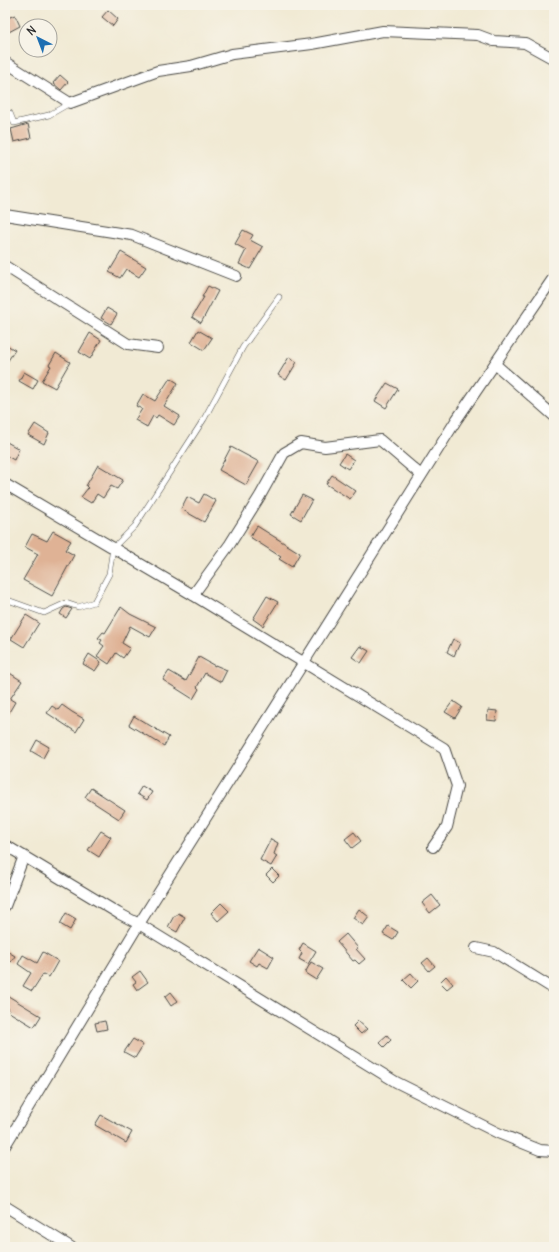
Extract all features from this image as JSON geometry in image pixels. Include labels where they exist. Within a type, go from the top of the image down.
[{"type":"street","points":[[5,62],[70,103],[158,71],[191,66],[232,54],[312,44],[383,31],[478,35],[494,41],[525,43],[554,59]]},
{"type":"street","points":[[5,214],[132,235],[236,276]]},
{"type":"street","points":[[5,266],[128,344],[158,348]]},
{"type":"street","points":[[5,1146],[139,924],[421,475],[494,364],[554,278]]},
{"type":"street","points":[[494,364],[554,416]]},
{"type":"street","points":[[193,595],[230,544],[260,496],[284,453],[301,443],[325,447],[380,440],[421,475]]},
{"type":"street","points":[[5,484],[193,595],[444,748],[457,786],[447,827],[433,847]]},
{"type":"street","points":[[5,845],[139,924],[396,1082],[498,1133],[540,1150],[554,1151]]},
{"type":"street","points":[[5,906],[24,856]]},
{"type":"street","points":[[476,948],[494,952],[554,989]]},
{"type":"street","points":[[5,1206],[71,1247]]},
{"type":"lane","points":[[5,115],[10,113],[14,123],[49,115],[70,103]]},
{"type":"lane","points":[[5,600],[44,613],[66,603],[78,606],[94,602],[109,574],[112,548],[135,526],[204,420],[243,347],[279,297]]},
{"type":"building","points":[[108,10],[118,19],[113,26],[102,17]]},
{"type":"building","points":[[15,15],[18,22],[18,27],[5,34],[5,19]]},
{"type":"building","points":[[60,75],[68,82],[61,90],[53,83]]},
{"type":"building","points":[[28,124],[31,138],[14,142],[11,129]]},
{"type":"building","points":[[243,230],[253,235],[250,240],[263,247],[250,269],[239,264],[246,250],[235,244]]},
{"type":"building","points":[[121,252],[146,267],[139,277],[126,269],[120,278],[109,272]]},
{"type":"building","points":[[208,286],[218,291],[201,323],[192,317],[204,297],[202,297]]},
{"type":"building","points":[[107,308],[117,314],[111,324],[101,318]]},
{"type":"building","points":[[198,330],[212,338],[204,350],[191,342]]},
{"type":"building","points":[[90,333],[101,340],[90,359],[79,352]]},
{"type":"building","points":[[5,344],[15,350],[5,365]]},
{"type":"building","points":[[56,353],[70,362],[55,388],[42,381],[51,366],[49,365]]},
{"type":"building","points":[[289,357],[297,362],[286,380],[278,375]]},
{"type":"building","points":[[24,372],[38,380],[33,389],[19,381]]},
{"type":"building","points":[[170,378],[178,383],[164,406],[180,416],[174,425],[158,415],[156,418],[153,416],[147,427],[135,420],[142,409],[136,406],[143,394],[155,401]]},
{"type":"building","points":[[387,383],[398,389],[386,408],[375,401]]},
{"type":"building","points":[[35,424],[49,433],[44,444],[28,435]]},
{"type":"building","points":[[5,441],[19,449],[14,460],[5,455]]},
{"type":"building","points":[[231,447],[259,462],[246,485],[219,470]]},
{"type":"building","points":[[345,454],[354,460],[348,469],[339,463]]},
{"type":"building","points":[[98,465],[123,480],[117,489],[111,486],[103,498],[97,494],[91,503],[81,497],[88,488],[86,486]]},
{"type":"building","points":[[332,475],[356,491],[350,499],[326,484]]},
{"type":"building","points":[[204,494],[216,501],[204,522],[181,509],[187,497],[199,503]]},
{"type":"building","points":[[302,495],[312,500],[301,520],[291,514]]},
{"type":"building","points":[[257,526],[300,553],[292,567],[279,559],[281,557],[250,537]]},
{"type":"building","points":[[53,531],[71,541],[65,550],[74,555],[52,596],[23,580],[38,554],[25,547],[32,534],[47,541]]},
{"type":"building","points":[[267,596],[278,602],[263,626],[253,619]]},
{"type":"building","points":[[66,607],[72,609],[66,618],[60,614]]},
{"type":"building","points":[[121,607],[130,614],[156,627],[150,637],[130,626],[122,643],[130,648],[123,658],[116,653],[109,664],[97,656],[104,646],[100,643],[102,640],[98,638],[103,632],[105,633]]},
{"type":"building","points":[[26,615],[39,623],[24,647],[11,639]]},
{"type":"building","points":[[453,639],[460,643],[454,656],[447,652]]},
{"type":"building","points":[[360,646],[369,651],[361,663],[352,657]]},
{"type":"building","points":[[89,654],[101,662],[95,671],[83,664]]},
{"type":"building","points":[[199,657],[215,666],[227,670],[221,682],[205,673],[197,687],[199,689],[193,699],[163,680],[169,671],[186,681]]},
{"type":"building","points":[[5,670],[22,681],[10,699],[15,702],[5,719]]},
{"type":"building","points":[[453,701],[462,707],[455,718],[445,712]]},
{"type":"building","points":[[62,705],[84,719],[76,732],[47,713],[52,706],[58,710]]},
{"type":"building","points":[[488,710],[497,711],[496,721],[487,720]]},
{"type":"building","points":[[134,716],[169,737],[164,746],[129,725]]},
{"type":"building","points":[[37,740],[49,747],[43,758],[31,751]]},
{"type":"building","points":[[142,786],[152,792],[147,800],[137,794]]},
{"type":"building","points":[[91,788],[125,810],[119,819],[85,797]]},
{"type":"building","points":[[101,831],[111,837],[99,857],[88,850]]},
{"type":"building","points":[[354,832],[361,841],[352,848],[345,839]]},
{"type":"building","points":[[271,839],[278,843],[274,854],[277,856],[271,866],[260,860]]},
{"type":"building","points":[[272,869],[279,876],[273,882],[266,875]]},
{"type":"building","points":[[432,895],[440,905],[430,913],[422,903]]},
{"type":"building","points":[[221,903],[229,911],[218,921],[211,913]]},
{"type":"building","points":[[359,909],[369,917],[363,925],[353,918]]},
{"type":"building","points":[[66,913],[76,919],[70,930],[60,924]]},
{"type":"building","points":[[178,913],[185,917],[177,932],[168,927],[174,916]]},
{"type":"building","points":[[388,926],[398,932],[393,940],[383,934]]},
{"type":"building","points":[[346,934],[365,959],[359,964],[355,960],[353,961],[337,942]]},
{"type":"building","points":[[303,943],[316,951],[308,964],[299,959],[302,953],[299,950]]},
{"type":"building","points":[[258,947],[274,957],[268,968],[259,963],[257,966],[249,961]]},
{"type":"building","points":[[5,950],[15,956],[11,962],[5,958]]},
{"type":"building","points":[[43,952],[58,961],[49,977],[43,974],[32,991],[23,986],[31,973],[18,964],[23,955],[37,963]]},
{"type":"building","points":[[428,958],[435,966],[429,971],[422,963]]},
{"type":"building","points":[[311,962],[323,969],[316,980],[305,973]]},
{"type":"building","points":[[140,971],[148,982],[137,990],[133,984],[136,982],[132,977]]},
{"type":"building","points":[[411,973],[418,981],[411,988],[403,980]]},
{"type":"building","points":[[446,976],[453,984],[447,989],[440,982]]},
{"type":"building","points":[[171,992],[178,1001],[171,1006],[165,997]]},
{"type":"building","points":[[5,994],[41,1016],[34,1027],[9,1012],[10,1010],[5,1006]]},
{"type":"building","points":[[105,1021],[107,1029],[97,1031],[95,1023]]},
{"type":"building","points":[[358,1021],[367,1029],[361,1034],[353,1026]]},
{"type":"building","points":[[387,1035],[391,1040],[384,1047],[379,1042]]},
{"type":"building","points":[[133,1039],[143,1045],[135,1058],[124,1052]]},
{"type":"building","points":[[101,1115],[132,1132],[126,1143],[95,1125]]}]
